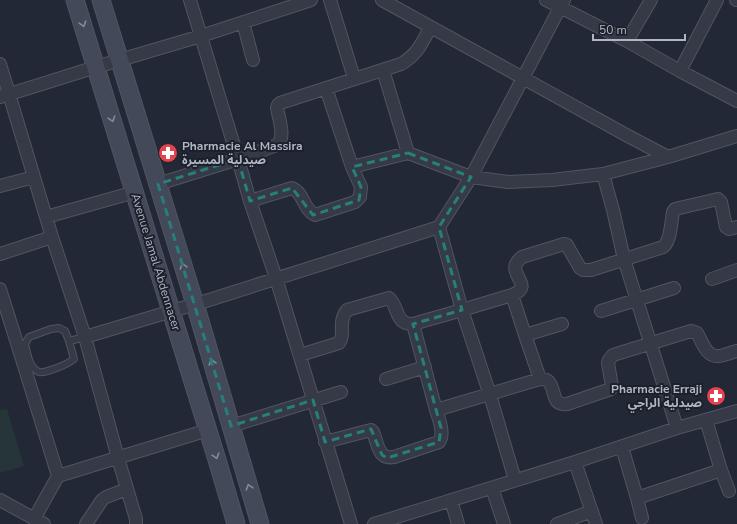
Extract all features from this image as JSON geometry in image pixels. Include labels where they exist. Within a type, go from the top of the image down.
[{"type":"street","name":"Avenue Jamal Abdennacer","points":[[75,0],[236,524]]},
{"type":"street","name":"Avenue Jamal Abdennacer","points":[[101,0],[195,304],[260,524]]},
{"type":"street","points":[[190,0],[250,201],[276,278],[351,524]]},
{"type":"street","points":[[5,96],[201,36],[311,0]]},
{"type":"street","points":[[330,0],[354,78]]},
{"type":"street","points":[[382,0],[430,28],[668,157]]},
{"type":"street","points":[[546,0],[562,3],[680,71],[737,101]]},
{"type":"street","points":[[627,41],[651,0]]},
{"type":"street","points":[[680,71],[717,0]]},
{"type":"street","points":[[85,337],[439,228],[472,177],[562,3]]},
{"type":"street","points":[[243,22],[253,60]]},
{"type":"street","points":[[158,184],[274,147],[280,143],[282,136],[277,108],[280,103],[401,64],[413,56],[430,28]]},
{"type":"street","points":[[0,64],[5,96],[34,177],[85,337],[136,519],[136,524]]},
{"type":"street","points":[[383,70],[408,153]]},
{"type":"street","points":[[250,201],[292,188],[297,191],[307,209],[315,215],[355,202],[360,197],[361,188],[352,167],[326,88]]},
{"type":"street","points":[[352,167],[408,153],[472,177],[508,182],[552,180],[603,174],[668,157],[737,136]]},
{"type":"street","points":[[603,174],[624,259],[677,428]]},
{"type":"street","points":[[0,186],[34,177]]},
{"type":"street","points":[[46,217],[135,192]]},
{"type":"street","points":[[300,355],[339,343],[342,339],[341,325],[347,310],[385,298],[389,298],[393,302],[397,312],[405,323],[413,324],[517,293],[522,290],[521,282],[514,270],[518,260],[522,257],[564,244],[567,245],[580,268],[584,270],[591,270],[666,246],[672,212],[675,209],[718,199],[721,202],[726,227],[729,229],[737,227]]},
{"type":"street","points":[[439,228],[462,310],[490,395],[515,480]]},
{"type":"street","points":[[0,254],[52,237]]},
{"type":"street","points":[[712,278],[737,270]]},
{"type":"street","points":[[601,311],[674,288]]},
{"type":"street","points":[[0,289],[26,358],[58,476],[39,521],[0,500]]},
{"type":"street","points":[[512,295],[540,379]]},
{"type":"street","points":[[326,442],[371,430],[382,455],[387,458],[440,441],[442,434],[413,324]]},
{"type":"street","points":[[525,335],[562,324]]},
{"type":"street","points":[[436,410],[540,379],[547,380],[550,383],[558,402],[562,405],[568,404],[610,390],[612,386],[608,364],[613,355],[691,332],[697,333],[708,352],[712,354],[718,356],[737,351]]},
{"type":"street","points":[[386,378],[425,367]]},
{"type":"street","points":[[231,426],[340,392]]},
{"type":"street","points":[[374,524],[411,518],[451,500],[575,462],[677,428],[737,411]]},
{"type":"street","points":[[706,420],[729,491]]},
{"type":"street","points":[[58,476],[208,430]]},
{"type":"street","points":[[622,447],[642,518]]},
{"type":"street","points":[[575,462],[596,524]]},
{"type":"street","points":[[637,498],[721,470]]},
{"type":"street","points":[[492,488],[504,524]]},
{"type":"street","points":[[86,524],[106,496],[127,489]]},
{"type":"street","points":[[451,500],[458,524]]},
{"type":"street","points":[[556,524],[592,511]]},
{"type":"lane","points":[[59,328],[65,331],[69,342],[74,359],[68,364],[44,372],[38,372],[26,358],[25,344],[29,337],[51,329],[59,328]]},
{"type":"lane","points":[[69,342],[85,337]]},
{"type":"highlighted area","points":[[408,153],[471,177],[439,227],[462,310],[413,324],[441,428],[439,442],[387,458],[382,455],[371,429],[325,442],[313,400],[231,426],[158,184],[238,159],[250,201],[292,188],[313,215],[359,200],[361,187],[352,167]]},
{"type":"shaded area","points":[[7,409],[24,466],[0,473],[0,410]]},
{"type":"place","name":"Pharmacie Al Massira صيدلية المسيرة","points":[[168,153]]},
{"type":"place","name":"Pharmacie Erraji صيدلية الراجي","points":[[716,396]]}]
